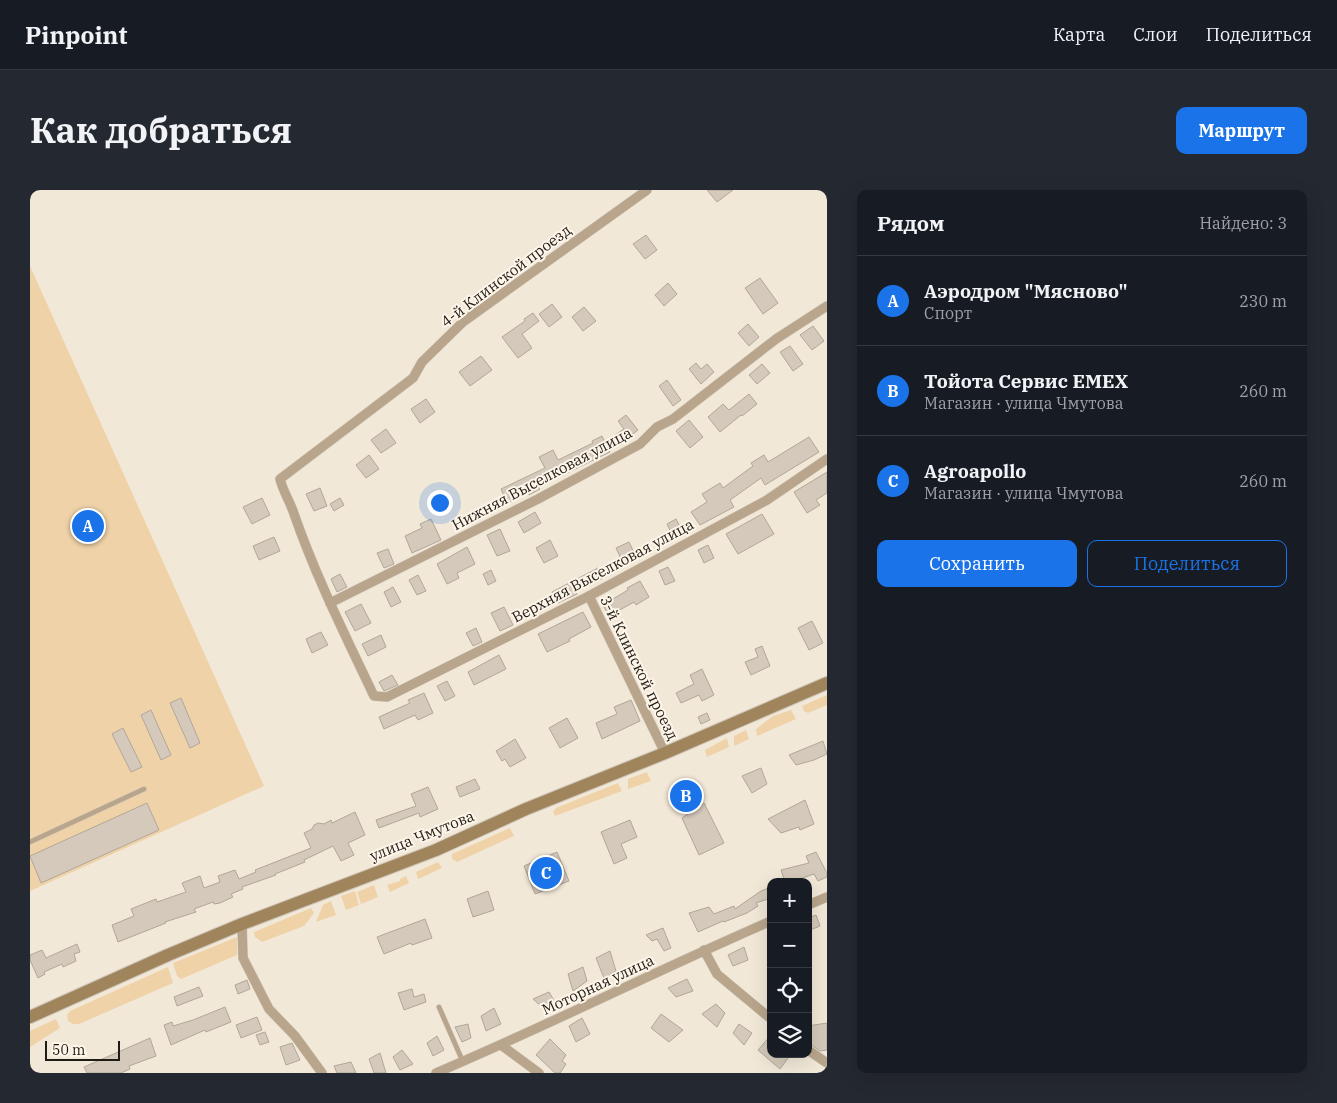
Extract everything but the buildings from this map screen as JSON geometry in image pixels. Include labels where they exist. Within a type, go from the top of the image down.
[{"type":"main road","name":"улица Чмутова","points":[[30,1017],[168,955],[242,924],[436,850],[526,809],[665,753],[827,683]]},
{"type":"street","name":"4-й Клинской проезд","points":[[387,697],[374,696],[304,546],[280,479],[413,378],[422,362],[463,322],[647,190]]},
{"type":"street","name":"Нижняя Выселковая улица","points":[[330,603],[538,499],[640,444],[657,427],[673,419],[776,339],[827,306]]},
{"type":"street","name":"Верхняя Выселковая улица","points":[[387,697],[589,596],[767,500],[827,459]]},
{"type":"street","name":"3-й Клинской проезд","points":[[589,596],[665,753]]},
{"type":"street","points":[[812,903],[827,897]]},
{"type":"street","name":"Моторная улица","points":[[436,1073],[502,1045],[704,950],[767,923]]},
{"type":"street","points":[[242,924],[243,958],[269,1009],[294,1036],[322,1073]]},
{"type":"street","points":[[704,950],[717,974],[767,1016]]},
{"type":"street","points":[[502,1045],[539,1073]]},
{"type":"street","points":[[812,1053],[827,1063]]},
{"type":"lane","points":[[30,842],[144,789]]},
{"type":"lane","points":[[439,1007],[463,1062]]},
{"type":"shaded area","points":[[30,266],[264,786],[30,891]]},
{"type":"shaded area","points":[[827,695],[827,705],[808,713],[804,711],[802,706]]},
{"type":"shaded area","points":[[791,710],[796,719],[757,736],[756,729],[773,716]]},
{"type":"shaded area","points":[[746,730],[749,739],[734,746],[734,736]]},
{"type":"shaded area","points":[[727,738],[729,747],[707,757],[705,750]]},
{"type":"shaded area","points":[[647,772],[651,781],[628,789],[628,779]]},
{"type":"shaded area","points":[[618,783],[622,791],[555,816],[553,812],[556,808]]},
{"type":"shaded area","points":[[510,828],[514,836],[457,862],[452,859],[452,854]]},
{"type":"shaded area","points":[[438,862],[442,868],[418,879],[416,872]]},
{"type":"shaded area","points":[[406,876],[409,883],[390,892],[387,885],[400,881],[400,879]]},
{"type":"shaded area","points":[[374,885],[378,897],[361,904],[357,892]]},
{"type":"shaded area","points":[[355,891],[359,905],[346,910],[341,896]]},
{"type":"shaded area","points":[[331,901],[336,915],[316,922],[323,905]]},
{"type":"shaded area","points":[[311,908],[314,913],[304,926],[262,942],[255,937],[254,932]]},
{"type":"shaded area","points":[[237,937],[237,955],[181,979],[177,976],[173,963]]},
{"type":"shaded area","points":[[168,967],[173,983],[79,1024],[73,1024],[68,1021],[67,1015],[70,1011]]},
{"type":"shaded area","points":[[56,1019],[60,1028],[30,1047],[30,1031]]},
{"type":"place","name":"Аэродром \"Мясново\"","points":[[88,526]]},
{"type":"place","name":"Тойота Сервис EMEX","points":[[686,796]]},
{"type":"place","name":"Agroapollo","points":[[546,873]]}]
